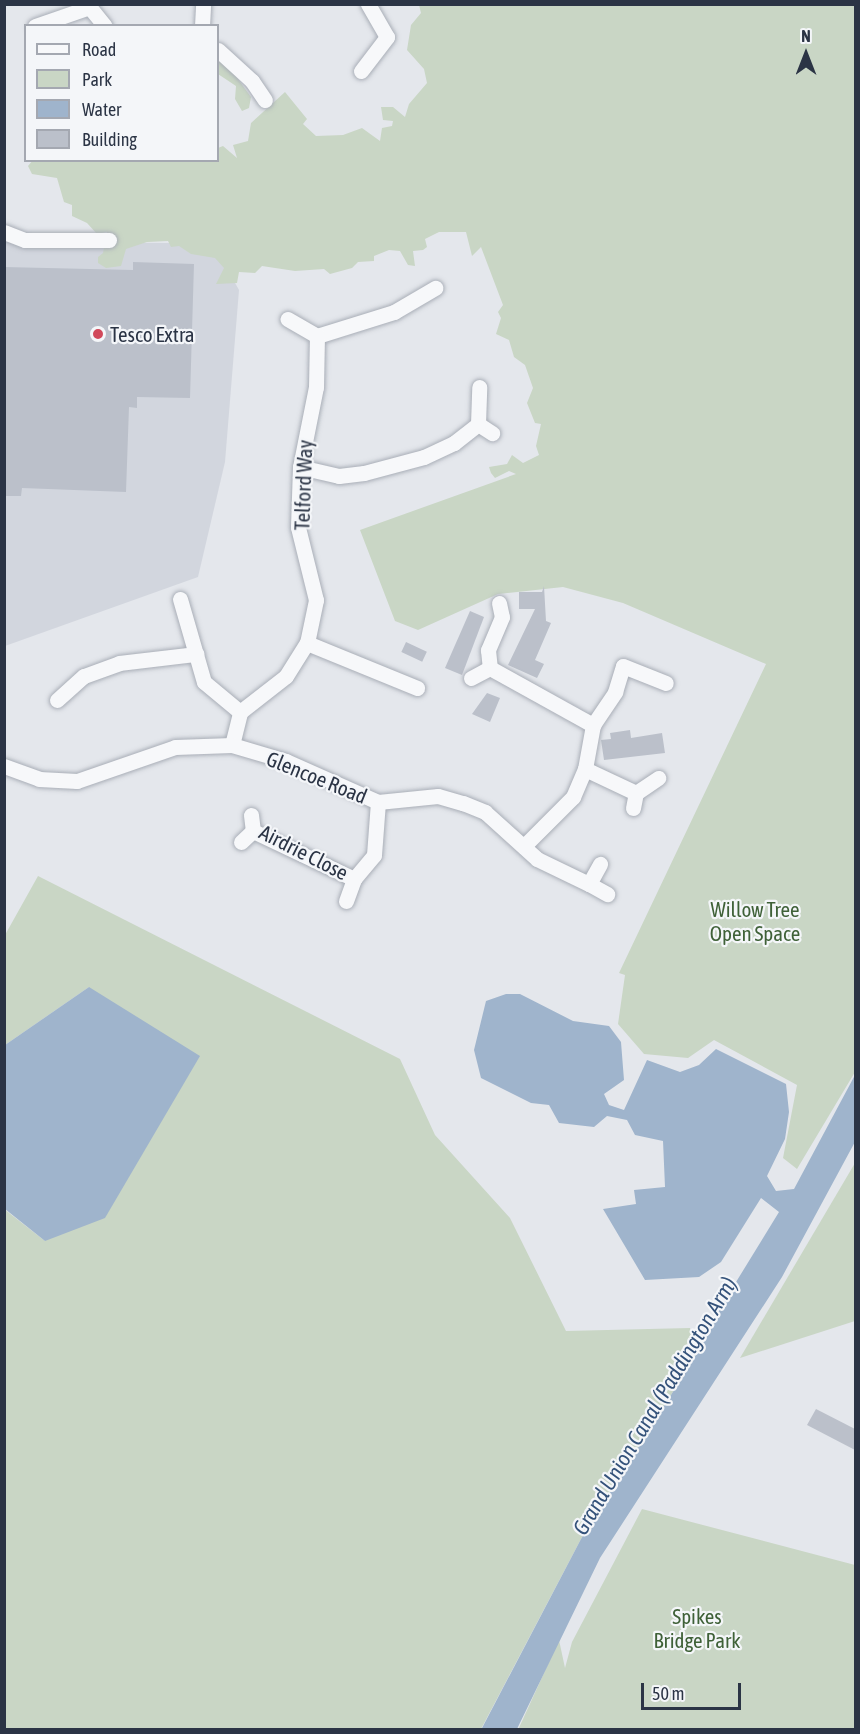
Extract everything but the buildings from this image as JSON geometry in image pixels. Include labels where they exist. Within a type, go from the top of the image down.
[{"type":"street","points":[[201,24],[203,4]]},
{"type":"street","points":[[361,71],[387,37],[368,4]]},
{"type":"street","points":[[33,24],[87,6],[103,24]]},
{"type":"street","points":[[219,51],[252,81],[265,100]]},
{"type":"street","points":[[4,232],[24,240],[109,240]]},
{"type":"street","points":[[287,319],[317,336],[394,312],[435,288]]},
{"type":"street","name":"Telford Way","points":[[240,712],[286,676],[307,643],[316,600],[298,527],[300,467],[316,387],[317,336]]},
{"type":"street","points":[[478,424],[479,387]]},
{"type":"street","points":[[300,467],[339,476],[364,473],[424,457],[454,443],[478,424]]},
{"type":"street","points":[[478,424],[492,433]]},
{"type":"street","points":[[180,599],[204,682],[240,712],[232,745]]},
{"type":"street","points":[[490,668],[488,650],[502,617],[500,603]]},
{"type":"street","points":[[307,643],[417,688]]},
{"type":"street","points":[[57,700],[84,676],[119,663],[196,654]]},
{"type":"street","points":[[525,845],[573,796],[585,770],[593,725],[615,692],[618,662],[666,683]]},
{"type":"street","points":[[471,678],[490,668]]},
{"type":"street","points":[[490,668],[593,725]]},
{"type":"street","name":"Glencoe Road","points":[[4,766],[39,779],[77,781],[176,747],[232,745],[286,761],[378,801],[438,796],[463,803],[485,813],[525,845],[537,859],[607,894]]},
{"type":"street","points":[[585,770],[636,793]]},
{"type":"street","points":[[633,808],[636,793],[658,778]]},
{"type":"street","name":"Airdrie Close","points":[[241,842],[252,823],[354,879],[374,855],[378,801]]},
{"type":"street","points":[[590,884],[600,864]]},
{"type":"street","points":[[346,901],[354,879]]},
{"type":"shaded area","points":[[5,242],[173,243],[221,258],[239,290],[225,462],[198,577],[5,646]]},
{"type":"green space","name":"Willow Tree Open Space","points":[[419,5],[855,5],[855,1072],[797,1169],[783,1158],[797,1085],[714,1040],[688,1058],[644,1054],[618,1024],[625,975],[619,973],[766,664],[623,603],[563,587],[498,594],[418,630],[395,621],[360,530],[516,474],[509,471],[495,478],[489,467],[507,464],[512,455],[523,463],[539,455],[536,446],[541,424],[535,423],[527,403],[533,388],[525,365],[514,357],[509,340],[496,334],[501,318],[498,312],[503,305],[481,247],[472,256],[466,232],[439,232],[425,239],[427,247],[423,250],[413,251],[415,266],[408,265],[400,251],[389,250],[374,256],[374,261],[358,262],[352,268],[330,274],[324,269],[295,271],[262,266],[255,273],[239,272],[237,283],[216,284],[224,268],[215,258],[191,254],[179,246],[171,247],[168,241],[147,242],[126,249],[121,266],[106,268],[98,263],[98,257],[103,253],[107,232],[97,234],[87,223],[72,216],[72,205],[64,202],[57,178],[32,174],[28,166],[31,162],[219,162],[219,148],[223,146],[237,158],[233,145],[248,141],[251,123],[285,92],[307,119],[303,124],[316,136],[343,135],[362,128],[380,141],[382,128],[392,126],[393,121],[383,120],[381,107],[393,107],[405,117],[409,104],[427,83],[424,69],[407,50],[411,25],[421,13]]},
{"type":"green space","points":[[219,61],[230,68],[251,97],[249,108],[242,111],[235,99],[236,86],[219,75]]},
{"type":"green space","points":[[38,876],[400,1059],[435,1135],[510,1218],[566,1331],[690,1328],[696,1355],[581,1539],[481,1729],[5,1729],[4,1209],[45,1241],[89,987],[5,1045],[5,935]]},
{"type":"green space","points":[[855,1163],[855,1321],[740,1358]]},
{"type":"green space","name":"Spikes Bridge Park","points":[[642,1509],[855,1565],[855,1729],[518,1730],[559,1640],[565,1668],[572,1642]]},
{"type":"water","points":[[89,987],[200,1056],[105,1218],[45,1241],[5,1209],[5,1045]]},
{"type":"water","points":[[506,994],[520,994],[573,1021],[609,1026],[621,1042],[624,1080],[604,1094],[609,1105],[624,1110],[647,1060],[680,1072],[699,1065],[716,1049],[786,1084],[789,1112],[785,1139],[767,1176],[776,1191],[794,1189],[855,1075],[856,1140],[782,1277],[600,1558],[517,1729],[481,1730],[581,1539],[696,1355],[698,1344],[779,1212],[761,1198],[721,1262],[699,1277],[645,1280],[603,1209],[636,1204],[634,1190],[665,1187],[663,1141],[635,1135],[627,1120],[607,1116],[594,1127],[559,1123],[549,1105],[531,1103],[481,1078],[474,1050],[486,1001]]},
{"type":"place","name":"Tesco Extra","points":[[98,334]]},
{"type":"water label","name":"Grand Union Canal (Paddington Arm)","points":[[655,1406]]}]
